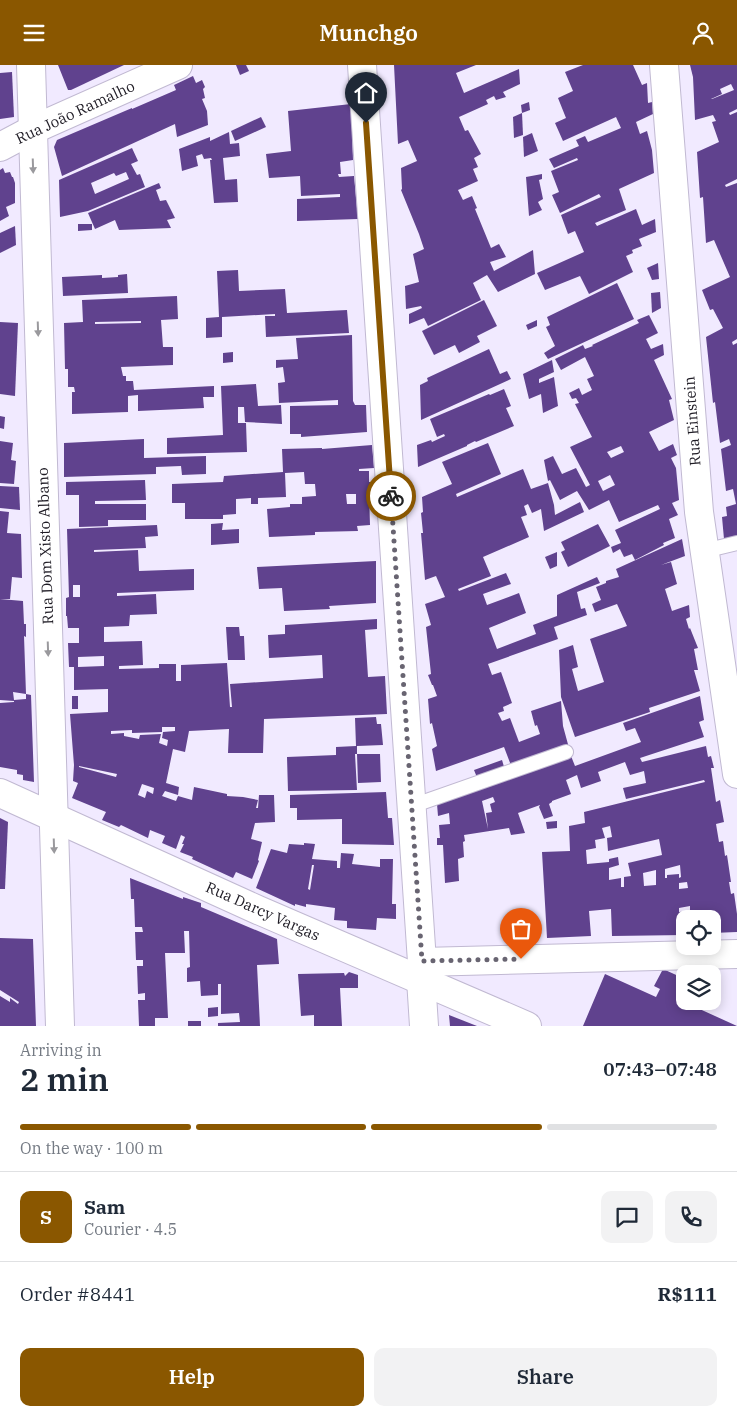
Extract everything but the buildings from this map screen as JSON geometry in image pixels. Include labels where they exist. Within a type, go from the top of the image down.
[{"type":"street","name":"Rua Dom Xisto Albano","points":[[31,65],[60,1026]]},
{"type":"street","name":"Rua João Ramalho","points":[[0,147],[32,130],[178,65]]},
{"type":"street","points":[[362,65],[412,806],[424,1026]]},
{"type":"street","name":"Rua Einstein","points":[[664,65],[698,502],[737,774]]},
{"type":"street","name":"Rua Darcy Vargas","points":[[0,793],[258,910],[422,970],[527,1026]]},
{"type":"street","points":[[422,970],[737,954]]},
{"type":"lane","points":[[704,551],[737,543]]},
{"type":"lane","points":[[412,806],[566,752]]},
{"type":"way so far","points":[[391,496],[422,961],[521,959]]},
{"type":"route","points":[[366,123],[391,496]]}]
